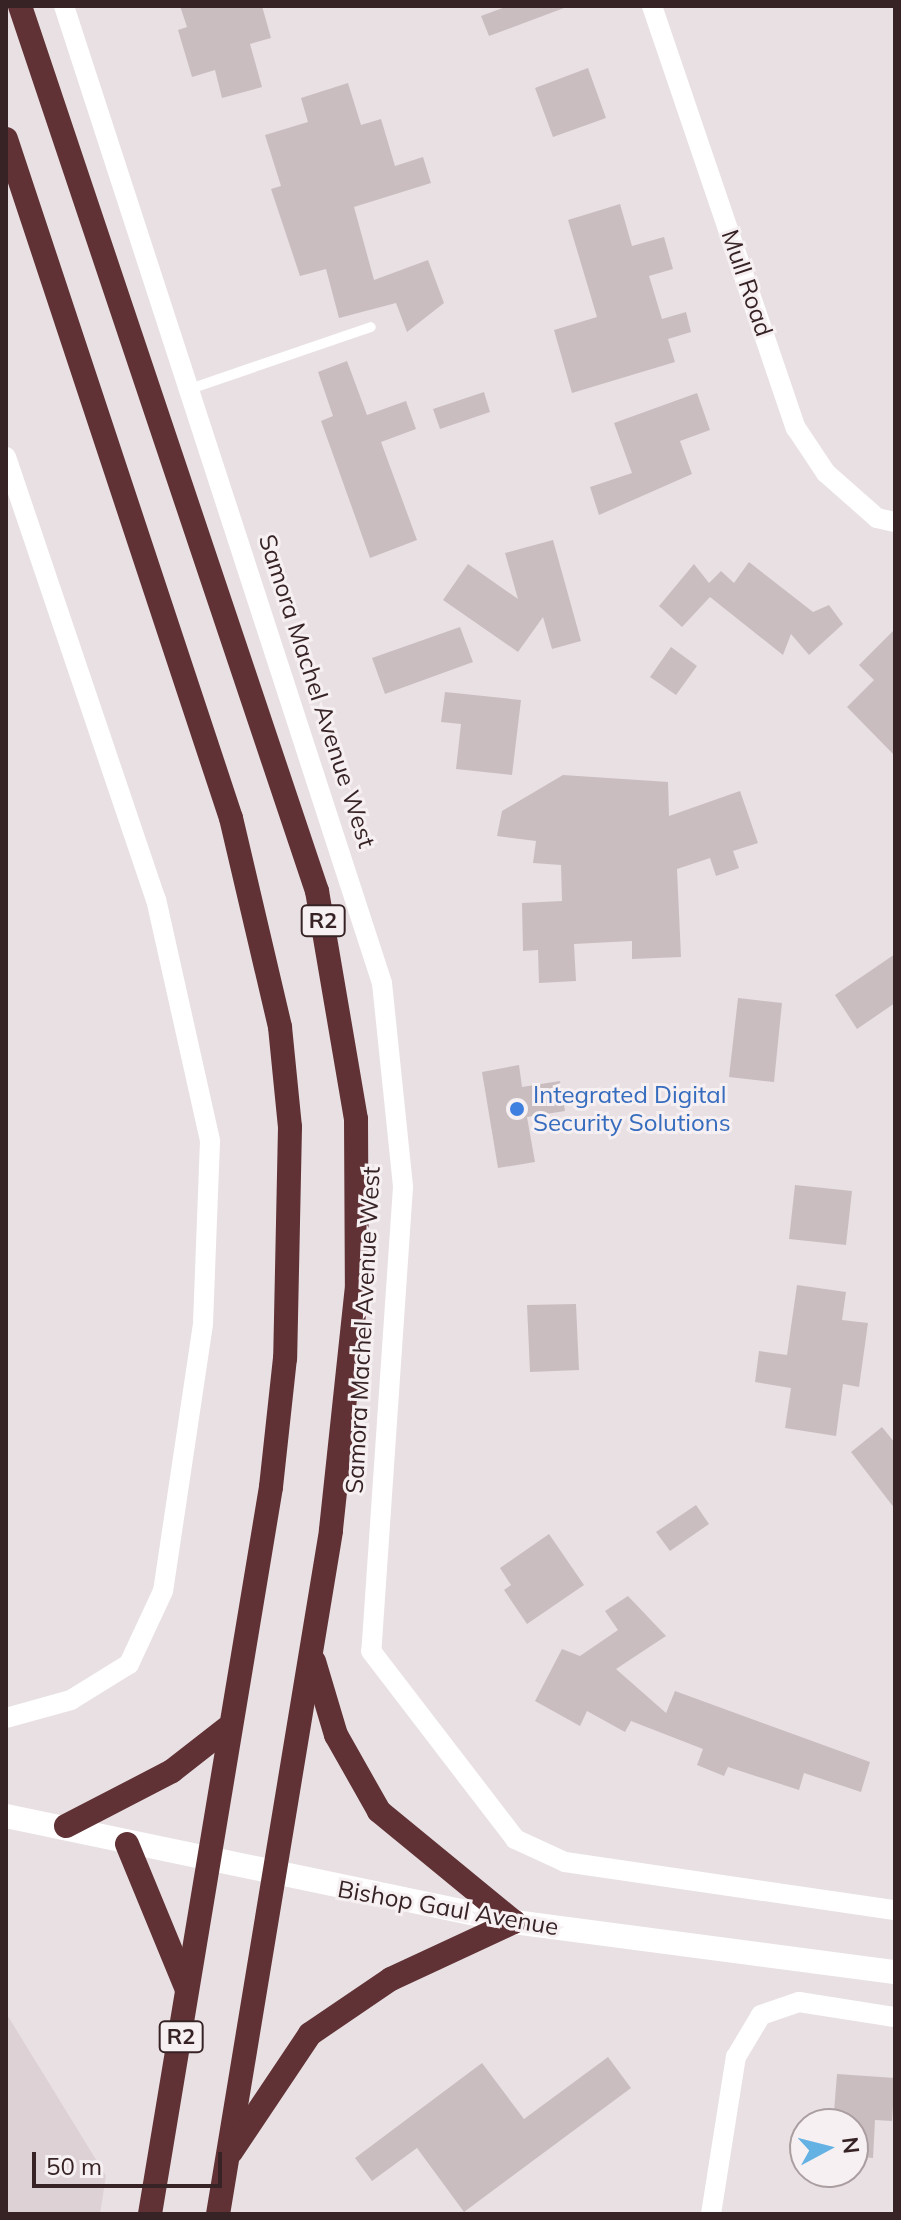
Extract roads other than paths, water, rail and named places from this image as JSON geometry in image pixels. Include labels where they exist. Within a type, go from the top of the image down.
[{"type":"highway","name":"Samora Machel Avenue West","points":[[20,6],[290,802],[341,1013],[356,1119],[357,1286],[312,1655],[272,1876]]},
{"type":"highway","name":"R2","points":[[6,139],[231,818],[280,1027],[292,1208],[285,1358],[257,1577],[227,1728],[189,1993],[150,2214]]},
{"type":"highway","points":[[225,2161],[310,2034],[391,1979],[514,1922],[379,1811],[336,1735],[312,1655]]},
{"type":"highway","points":[[66,1826],[172,1771],[227,1728]]},
{"type":"highway","points":[[127,1844],[189,1993]]},
{"type":"highway","name":"R2","points":[[218,2214],[272,1876]]},
{"type":"main road","name":"Bishop Gaul Avenue","points":[[6,1816],[66,1826],[127,1844],[272,1876],[514,1922],[895,1972]]},
{"type":"street","name":"Samora Machel Avenue West","points":[[64,6],[382,983],[403,1187],[371,1651],[515,1839],[565,1862],[895,1910]]},
{"type":"street","name":"Mull Road","points":[[652,6],[796,428],[826,473],[877,518],[895,522]]},
{"type":"street","points":[[6,457],[156,899],[210,1141],[203,1324],[163,1591],[129,1664],[71,1700],[6,1718]]},
{"type":"street","points":[[711,2214],[736,2057],[761,2015],[799,2002],[895,2017]]},
{"type":"lane","points":[[190,389],[371,327]]},
{"type":"place","name":"Integrated Digital Security Solutions","points":[[517,1109]]}]
